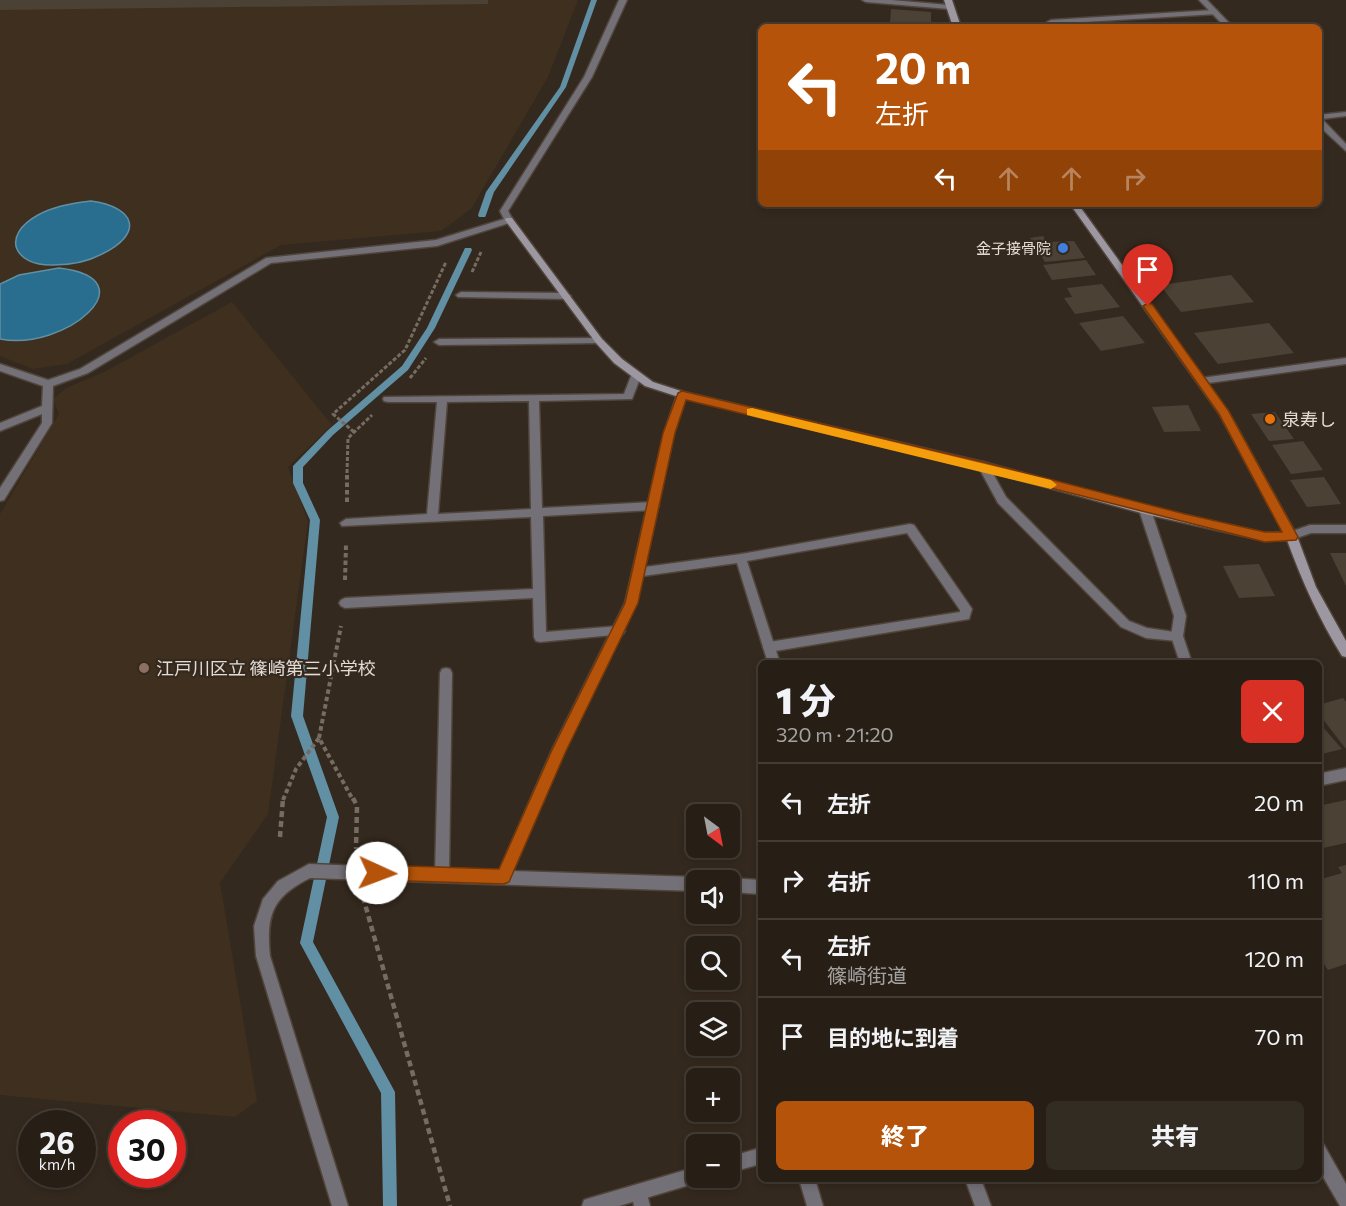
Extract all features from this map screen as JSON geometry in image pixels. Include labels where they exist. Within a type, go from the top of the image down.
[{"type":"street","points":[[623,0],[588,76],[504,211],[599,341],[636,376],[649,384],[682,395],[983,466],[1145,510],[1265,537],[1291,537],[1310,529],[1346,529]]},
{"type":"street","points":[[866,0],[949,3],[956,24]]},
{"type":"street","points":[[1203,0],[1226,24]]},
{"type":"street","points":[[1051,22],[1214,12]]},
{"type":"street","points":[[1322,118],[1346,114]]},
{"type":"street","points":[[1322,123],[1346,149]]},
{"type":"street","points":[[1076,207],[1224,412],[1291,537],[1310,587],[1346,652]]},
{"type":"street","points":[[0,367],[48,384],[84,371],[269,260],[436,243],[509,220]]},
{"type":"street","points":[[461,295],[567,296]]},
{"type":"street","points":[[439,342],[599,341]]},
{"type":"street","points":[[1201,381],[1346,362]]},
{"type":"street","points":[[388,399],[628,397],[636,376]]},
{"type":"street","points":[[0,497],[47,423],[48,384]]},
{"type":"street","points":[[504,876],[559,750],[631,603],[669,433],[682,395]]},
{"type":"street","points":[[432,517],[442,399]]},
{"type":"street","points":[[534,399],[540,637],[619,631]]},
{"type":"street","points":[[0,427],[47,408]]},
{"type":"street","points":[[983,466],[1002,500],[1125,624],[1146,633],[1177,636]]},
{"type":"street","points":[[346,523],[653,506]]},
{"type":"street","points":[[1145,510],[1180,616],[1177,636],[1185,660]]},
{"type":"street","points":[[639,572],[741,558],[910,528],[966,609],[965,616],[769,647]]},
{"type":"street","points":[[741,558],[773,660]]},
{"type":"street","points":[[345,603],[540,592]]},
{"type":"street","points":[[442,875],[446,673]]},
{"type":"street","points":[[1322,779],[1346,774]]},
{"type":"street","points":[[340,1206],[263,956],[260,932],[267,902],[289,880],[309,871],[686,884]]},
{"type":"street","points":[[740,886],[758,887]]},
{"type":"street","points":[[740,1162],[758,1157]]},
{"type":"street","points":[[1322,1158],[1346,1200]]},
{"type":"street","points":[[590,1206],[641,1199],[686,1179]]},
{"type":"street","points":[[808,1182],[815,1206]]},
{"type":"street","points":[[974,1182],[984,1206]]},
{"type":"path","points":[[354,432],[333,414],[405,350],[448,259]]},
{"type":"path","points":[[280,837],[283,796],[296,769],[319,738],[357,806],[356,872],[450,1206]]},
{"type":"shaded area","points":[[0,0],[578,0],[548,77],[471,209],[441,231],[281,245],[67,364],[33,369],[0,356]]},
{"type":"shaded area","name":"江戸川区立 篠崎第三小学校","points":[[232,302],[332,425],[288,467],[308,521],[268,814],[220,883],[257,1101],[235,1117],[186,1112],[186,1110],[160,1110],[0,1095],[0,514],[59,414],[53,399],[66,388],[104,372]]},
{"type":"water","points":[[91,201],[117,209],[125,215],[129,222],[129,230],[125,238],[116,246],[78,263],[40,264],[29,261],[21,255],[16,240],[26,223],[50,209]]},
{"type":"water","points":[[59,268],[86,275],[98,286],[98,299],[88,312],[71,325],[49,335],[25,340],[0,339],[0,284],[19,275]]},
{"type":"building","points":[[0,0],[488,0],[488,4],[0,10]]},
{"type":"building","points":[[891,9],[931,12],[931,24],[890,23]]},
{"type":"building","points":[[1043,236],[1047,242],[1074,241],[1085,258],[1045,262],[1030,238]]},
{"type":"building","points":[[1086,260],[1096,275],[1052,280],[1043,265]]},
{"type":"building","points":[[1231,275],[1254,302],[1181,312],[1160,285]]},
{"type":"building","points":[[1102,284],[1120,307],[1075,314],[1064,298],[1072,297],[1067,288]]},
{"type":"building","points":[[1123,316],[1145,343],[1101,351],[1079,323]]},
{"type":"building","points":[[1269,323],[1294,353],[1218,364],[1194,333]]},
{"type":"building","points":[[1188,405],[1201,431],[1164,432],[1152,407]]},
{"type":"building","points":[[1275,412],[1294,439],[1269,441],[1251,414]]},
{"type":"building","points":[[1303,441],[1323,470],[1291,474],[1272,445]]},
{"type":"building","points":[[1324,477],[1341,504],[1307,507],[1290,480]]},
{"type":"building","points":[[1330,553],[1346,553],[1346,586]]},
{"type":"building","points":[[1259,564],[1275,596],[1239,598],[1223,566]]},
{"type":"building","points":[[1343,698],[1346,702],[1346,749],[1322,718],[1322,704]]},
{"type":"building","points":[[1322,726],[1342,749],[1322,754]]},
{"type":"building","points":[[1346,800],[1346,843],[1322,848],[1322,805]]},
{"type":"building","points":[[1346,865],[1346,964],[1328,970],[1322,961],[1322,879],[1342,873],[1338,867]]},
{"type":"waterway","points":[[482,215],[490,192],[563,87],[594,0]]},
{"type":"waterway","points":[[390,1206],[388,1092],[306,943],[333,817],[297,716],[315,520],[298,483],[298,466],[330,433],[405,368],[431,328],[468,250]]},
{"type":"slow traffic","points":[[752,412],[983,466],[1051,485]]},
{"type":"place","name":"金子接骨院","points":[[1063,248]]},
{"type":"place","name":"泉寿し","points":[[1270,419]]},
{"type":"place","name":"江戸川区立 篠崎第三小学校","points":[[144,668]]},
{"type":"route","points":[[377,873],[504,876],[559,750],[631,603],[669,433],[682,395],[983,466],[1145,510],[1265,537],[1291,537],[1224,412],[1148,306]]}]
